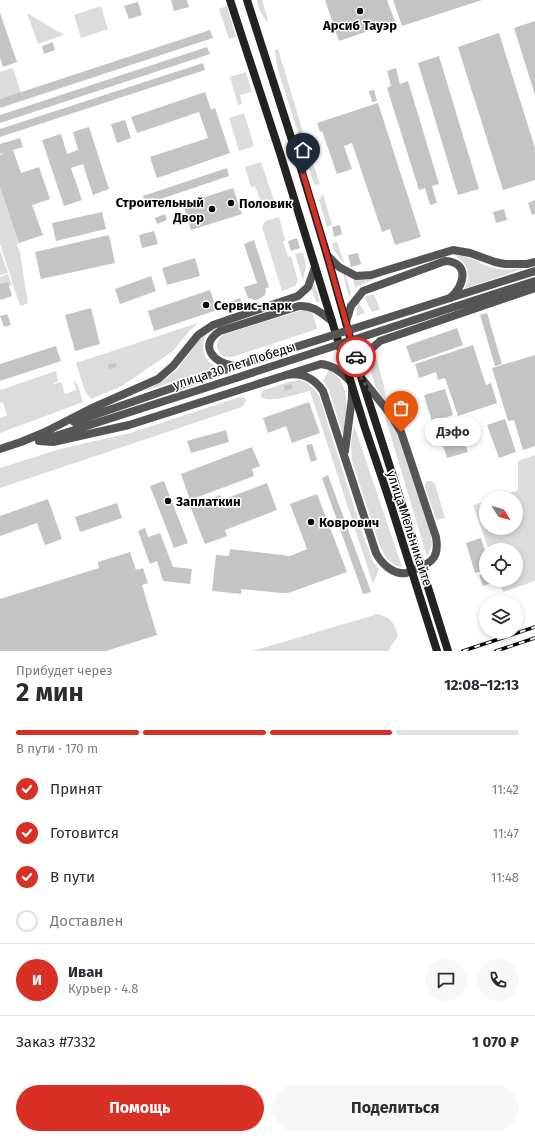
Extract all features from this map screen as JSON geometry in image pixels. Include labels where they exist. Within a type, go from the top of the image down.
[{"type":"main road","name":"улица Мельникайте","points":[[230,0],[280,153],[365,428],[437,651]]},
{"type":"main road","name":"улица Мельникайте","points":[[247,0],[327,255],[362,380],[448,651]]},
{"type":"street","points":[[327,255],[339,267],[356,276],[371,275],[453,250],[470,253],[505,264],[527,264],[535,262]]},
{"type":"street","points":[[346,322],[351,306],[362,291],[445,261],[456,264],[462,269],[463,272],[463,281],[459,289],[450,298]]},
{"type":"street","points":[[45,432],[90,409],[158,379],[173,366],[198,336],[213,324],[298,296],[308,286],[315,267]]},
{"type":"street","name":"улица 30 лет Победы","points":[[0,448],[21,442],[45,432],[236,366],[535,271]]},
{"type":"street","name":"улица 30 лет Победы","points":[[21,442],[39,441],[535,281]]},
{"type":"street","points":[[360,371],[368,353],[380,341],[535,288]]},
{"type":"street","points":[[236,366],[216,360],[211,353],[211,338],[220,331],[299,306],[314,308],[332,321]]},
{"type":"street","points":[[39,441],[53,442],[130,425],[321,364],[330,365],[335,368],[351,382],[352,398],[345,455]]},
{"type":"street","points":[[286,375],[302,375],[312,379],[320,387],[325,396],[345,455],[374,548],[382,562],[389,568],[400,573],[406,572],[430,563],[436,551],[436,537],[401,432],[391,416],[362,380]]},
{"type":"shaded area","points":[[257,0],[262,0],[268,20],[266,21],[259,9]]},
{"type":"shaded area","points":[[101,6],[108,29],[81,38],[74,15]]},
{"type":"shaded area","points":[[227,6],[236,37],[229,39],[219,9]]},
{"type":"shaded area","points":[[27,13],[64,35],[38,44]]},
{"type":"shaded area","points":[[278,49],[303,132],[301,142],[277,67],[275,50]]},
{"type":"shaded area","points":[[13,68],[21,93],[0,99],[0,72]]},
{"type":"shaded area","points":[[246,72],[252,92],[240,95],[242,104],[238,105],[230,77]]},
{"type":"shaded area","points":[[244,113],[254,146],[239,151],[229,118]]},
{"type":"shaded area","points":[[307,144],[320,184],[317,185],[314,184],[304,155]]},
{"type":"shaded area","points":[[261,162],[277,209],[270,210],[263,208],[255,186],[251,187],[245,167]]},
{"type":"shaded area","points":[[0,187],[19,243],[17,244],[20,253],[28,303],[20,306],[0,244]]},
{"type":"shaded area","points":[[323,194],[332,225],[327,227],[319,200]]},
{"type":"shaded area","points":[[279,217],[285,241],[283,241],[288,257],[291,256],[298,281],[295,286],[282,291],[262,227],[265,221]]},
{"type":"shaded area","points":[[337,242],[345,265],[335,252],[332,243]]},
{"type":"shaded area","points":[[0,250],[8,273],[0,275]]},
{"type":"shaded area","points":[[303,252],[306,266],[303,280],[295,254]]},
{"type":"shaded area","points":[[454,255],[464,256],[497,269],[509,270],[525,268],[464,289],[468,280],[467,270],[463,262]]},
{"type":"shaded area","points":[[8,274],[12,285],[9,286],[7,282],[0,284],[0,277]]},
{"type":"shaded area","points":[[343,274],[346,276],[351,293],[349,297]]},
{"type":"shaded area","points":[[379,277],[355,288],[353,278],[367,279]]},
{"type":"shaded area","points":[[314,283],[320,303],[316,301],[311,287]]},
{"type":"shaded area","points":[[374,294],[380,309],[372,312],[364,297]]},
{"type":"shaded area","points":[[358,302],[365,313],[356,316]]},
{"type":"shaded area","points":[[306,309],[312,311],[317,329],[232,357],[223,355],[218,349],[218,341],[225,334]]},
{"type":"shaded area","points":[[198,323],[190,330],[173,351],[122,386],[91,399],[85,391],[76,363]]},
{"type":"shaded area","points":[[207,332],[203,342],[205,356],[211,364],[216,367],[142,392],[171,375],[183,363],[199,340]]},
{"type":"shaded area","points":[[375,354],[384,386],[387,404],[379,393],[373,380],[371,367]]},
{"type":"shaded area","points":[[329,370],[341,382],[345,390],[346,417],[343,435],[329,390],[323,381]]},
{"type":"shaded area","points":[[56,371],[58,381],[51,385],[61,382],[65,394],[76,390],[73,379],[78,386],[83,402],[0,433],[0,418],[7,415],[3,402],[0,403],[0,390]]},
{"type":"shaded area","points":[[300,380],[311,386],[319,396],[365,541],[373,562],[379,569],[373,584],[310,391],[278,399],[266,399],[261,397],[261,393],[264,390]]},
{"type":"shaded area","points":[[240,397],[244,398],[246,401],[242,407],[0,488],[0,468],[60,449],[130,433]]},
{"type":"shaded area","points":[[385,417],[393,425],[396,431],[431,534],[432,545],[427,557]]},
{"type":"shaded area","points":[[354,425],[402,567],[395,565],[387,559],[380,546],[352,461],[351,444]]},
{"type":"shaded area","points":[[535,455],[535,581],[523,585],[523,543],[487,543],[484,535],[523,535],[523,491],[515,491],[518,490],[518,461]]},
{"type":"shaded area","points":[[427,481],[431,481],[435,484],[445,518],[436,520],[425,487]]},
{"type":"shaded area","points":[[479,503],[479,522],[473,505]]},
{"type":"shaded area","points":[[501,587],[518,587],[503,592]]},
{"type":"shaded area","points":[[378,614],[392,622],[398,636],[388,651],[252,651]]},
{"type":"building","points":[[171,0],[187,0],[189,7],[174,11]]},
{"type":"building","name":"Арсиб Тауэр","points":[[325,0],[387,0],[395,22],[339,41]]},
{"type":"building","points":[[393,0],[482,0],[402,26]]},
{"type":"building","points":[[138,2],[142,15],[129,19],[124,6]]},
{"type":"building","points":[[0,13],[17,62],[3,67],[0,58]]},
{"type":"building","points":[[535,21],[535,95],[514,28]]},
{"type":"building","points":[[210,30],[213,38],[0,108],[0,99]]},
{"type":"building","points":[[499,33],[535,148],[535,180],[503,190],[458,47]]},
{"type":"building","points":[[53,42],[55,50],[44,54],[42,46]]},
{"type":"building","points":[[207,47],[210,54],[0,123],[0,115]]},
{"type":"building","points":[[439,56],[479,189],[458,195],[418,63]]},
{"type":"building","points":[[203,63],[205,70],[0,137],[0,129]]},
{"type":"building","points":[[396,68],[400,84],[408,81],[439,184],[432,186],[437,203],[430,205],[425,188],[419,190],[387,88],[391,86],[387,71]]},
{"type":"building","points":[[374,90],[377,101],[372,102],[369,91]]},
{"type":"building","points":[[205,92],[211,110],[215,108],[230,153],[157,178],[150,157],[208,138],[199,112],[137,133],[131,117]]},
{"type":"building","points":[[378,103],[421,237],[395,245],[390,229],[382,232],[352,143],[344,146],[352,169],[337,174],[322,131],[320,132],[317,123]]},
{"type":"building","points":[[125,120],[131,138],[117,143],[111,124]]},
{"type":"building","points":[[89,127],[109,189],[93,195],[83,164],[71,168],[82,200],[64,206],[42,140],[61,134],[67,154],[78,150],[73,132]]},
{"type":"building","points":[[20,138],[23,147],[13,150],[21,173],[39,167],[50,199],[32,205],[43,235],[19,243],[0,187],[0,155],[5,153],[0,154],[0,144]]},
{"type":"building","points":[[227,168],[229,176],[146,204],[143,196]]},
{"type":"building","name":"Строительный Двор","points":[[233,188],[242,214],[191,230],[183,204]]},
{"type":"building","points":[[535,200],[535,214],[532,215],[528,203]]},
{"type":"building","points":[[504,209],[507,220],[496,223],[493,212]]},
{"type":"building","points":[[102,212],[106,229],[56,241],[52,223]]},
{"type":"building","points":[[165,214],[167,220],[157,224],[155,218]]},
{"type":"building","points":[[340,225],[342,234],[334,237],[332,227]]},
{"type":"building","points":[[154,231],[158,244],[142,248],[139,235]]},
{"type":"building","points":[[109,235],[115,263],[41,279],[35,252]]},
{"type":"building","points":[[297,238],[300,248],[291,251],[288,241]]},
{"type":"building","points":[[254,240],[269,287],[265,289],[265,295],[256,300],[248,298],[244,287],[257,283],[244,244]]},
{"type":"building","points":[[358,253],[361,264],[351,267],[348,255]]},
{"type":"building","points":[[195,258],[200,276],[167,285],[162,268]]},
{"type":"building","points":[[151,276],[156,291],[120,304],[115,289]]},
{"type":"building","points":[[8,282],[12,296],[0,300],[0,284]]},
{"type":"building","points":[[210,290],[217,310],[154,331],[148,311]]},
{"type":"building","points":[[240,298],[243,306],[230,310],[228,303]]},
{"type":"building","points":[[91,308],[100,344],[75,351],[65,315]]},
{"type":"building","points":[[487,313],[502,364],[495,366],[480,315]]},
{"type":"building","points":[[7,314],[11,325],[4,327],[0,316]]},
{"type":"building","points":[[457,328],[463,345],[412,363],[406,346]]},
{"type":"building","points":[[473,345],[486,385],[491,383],[497,403],[458,416],[445,378],[438,380],[436,372],[419,378],[415,364]]},
{"type":"building","points":[[56,346],[61,361],[0,381],[0,364]]},
{"type":"building","points":[[535,355],[535,446],[523,450],[514,420],[508,421],[492,368]]},
{"type":"building","points":[[116,363],[117,367],[109,369],[108,365]]},
{"type":"building","points":[[291,384],[293,388],[285,391],[284,386]]},
{"type":"building","points":[[445,389],[453,415],[432,422],[424,395]]},
{"type":"building","points":[[309,402],[320,433],[292,443],[286,426],[268,433],[263,418]]},
{"type":"building","points":[[505,419],[516,452],[499,458],[487,425]]},
{"type":"building","points":[[459,425],[468,452],[447,458],[438,431]]},
{"type":"building","points":[[226,430],[229,442],[191,453],[187,441]]},
{"type":"building","points":[[312,444],[317,460],[311,462],[306,445]]},
{"type":"building","points":[[252,447],[260,466],[252,469],[254,476],[190,500],[181,474]]},
{"type":"building","points":[[328,475],[371,592],[363,594],[322,478]]},
{"type":"building","points":[[164,481],[188,543],[174,548],[150,486]]},
{"type":"building","points":[[267,483],[277,510],[225,530],[227,536],[205,544],[190,506],[220,495],[222,500]]},
{"type":"building","points":[[317,494],[347,572],[288,593],[241,589],[241,594],[212,591],[216,555],[229,556],[230,549],[290,556],[307,549],[290,504]]},
{"type":"building","points":[[48,499],[62,539],[45,545],[37,523],[0,536],[0,516]]},
{"type":"building","points":[[117,503],[122,518],[80,532],[75,517]]},
{"type":"building","points":[[145,528],[148,537],[160,533],[173,567],[192,569],[190,584],[163,581],[157,561],[150,564],[138,531]]},
{"type":"building","points":[[481,538],[482,543],[479,543],[479,572],[475,573],[466,543]]},
{"type":"building","points":[[130,552],[136,570],[143,568],[148,583],[142,585],[157,635],[106,651],[0,651],[0,599],[99,568],[98,562]]},
{"type":"railway","points":[[463,651],[535,627]]},
{"type":"railway","points":[[496,651],[535,638]]},
{"type":"way so far","points":[[356,357],[362,380],[397,424],[401,432]]},
{"type":"place","name":"Арсиб Тауэр","points":[[360,11]]},
{"type":"place","name":"Половик","points":[[231,203]]},
{"type":"place","name":"Строительный Двор","points":[[212,209]]},
{"type":"place","name":"Сервис-парк","points":[[206,305]]},
{"type":"place","name":"Дэфо","points":[[401,432]]},
{"type":"place","name":"Заплаткин","points":[[168,501]]},
{"type":"place","name":"Коврович","points":[[311,522]]},
{"type":"route","points":[[303,174],[356,357]]}]
